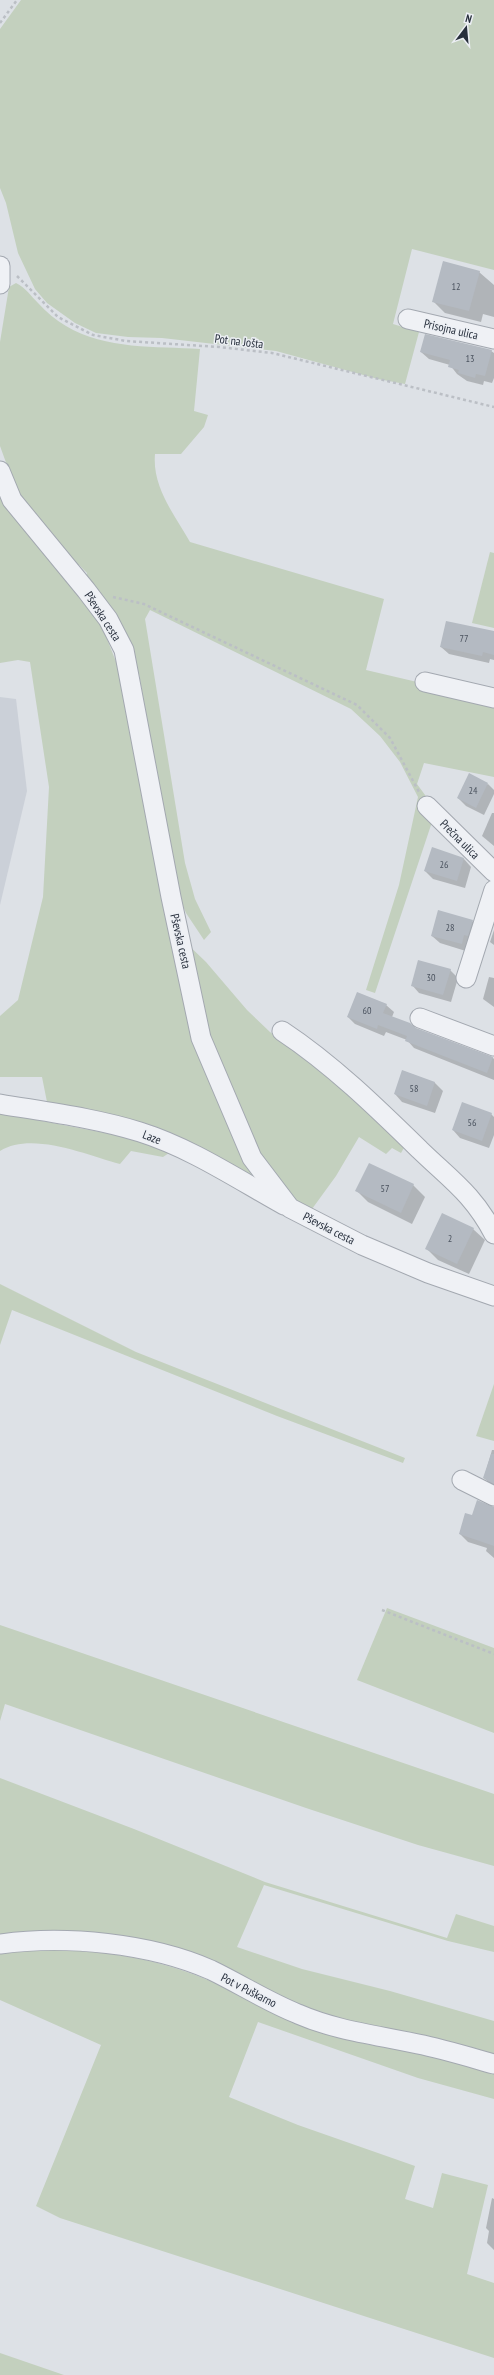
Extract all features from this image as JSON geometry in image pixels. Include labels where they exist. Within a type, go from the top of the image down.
[{"type":"street","points":[[0,266],[0,284]]},
{"type":"street","name":"Prisojna ulica","points":[[408,319],[494,339]]},
{"type":"street","name":"Pševska cesta","points":[[0,471],[12,500],[108,619],[124,650],[171,897],[201,1038],[252,1158],[290,1208],[369,1248],[428,1273],[494,1296]]},
{"type":"street","points":[[425,682],[494,698]]},
{"type":"street","name":"Prečna ulica","points":[[427,806],[494,872]]},
{"type":"street","points":[[466,978],[494,890]]},
{"type":"street","points":[[420,1018],[494,1046]]},
{"type":"street","points":[[282,1031],[377,1108],[456,1181],[482,1212],[494,1234]]},
{"type":"street","name":"Laze","points":[[0,1104],[81,1118],[140,1132],[179,1148],[290,1208]]},
{"type":"street","points":[[462,1480],[494,1496]]},
{"type":"street","name":"Pot v Puškarno","points":[[0,1944],[33,1940],[109,1944],[143,1950],[210,1970],[297,2014],[349,2032],[419,2044],[494,2064]]},
{"type":"path","points":[[0,23],[17,0]]},
{"type":"path","name":"Pot na Jošta","points":[[0,266],[13,273],[58,317],[93,335],[126,340],[219,347],[272,354],[494,407]]},
{"type":"path","points":[[86,590],[144,604],[357,705],[390,738],[427,806]]},
{"type":"path","points":[[382,1610],[494,1654]]},
{"type":"shaded area","points":[[0,697],[16,699],[27,791],[0,905]]},
{"type":"green space","points":[[21,0],[494,0],[494,270],[412,249],[393,324],[419,332],[405,384],[378,379],[276,351],[162,338],[128,337],[96,333],[75,323],[47,303],[35,289],[18,253],[6,203],[0,188],[0,29]]},
{"type":"green space","points":[[16,283],[26,290],[44,310],[66,326],[81,334],[114,343],[149,347],[200,349],[194,411],[208,415],[204,427],[181,454],[155,454],[157,478],[165,500],[190,542],[384,599],[366,670],[494,700],[494,777],[424,763],[417,784],[436,810],[375,993],[366,990],[399,885],[418,797],[400,762],[380,736],[351,709],[150,610],[145,619],[185,863],[195,899],[211,932],[204,940],[186,913],[179,897],[139,674],[131,651],[86,578],[87,573],[79,565],[76,566],[16,490],[0,446],[0,342],[9,287]]},
{"type":"green space","points":[[0,491],[19,523],[100,621],[122,677],[181,938],[206,962],[247,1010],[270,1032],[347,1092],[405,1146],[401,1153],[392,1148],[386,1154],[359,1137],[336,1176],[312,1209],[113,1116],[47,1102],[42,1077],[0,1077],[0,1016],[18,1000],[43,897],[49,787],[30,662],[18,660],[0,663]]},
{"type":"green space","points":[[490,552],[494,553],[494,628],[472,623]]},
{"type":"green space","points":[[0,1113],[142,1140],[169,1153],[163,1157],[131,1151],[120,1164],[76,1151],[43,1144],[27,1143],[13,1145],[0,1151]]},
{"type":"green space","points":[[0,1284],[136,1352],[405,1458],[403,1463],[277,1416],[12,1310],[0,1345]]},
{"type":"green space","points":[[494,1384],[494,1441],[476,1436]]},
{"type":"green space","points":[[387,1608],[494,1648],[494,1733],[357,1680]]},
{"type":"green space","points":[[0,1625],[494,1794],[494,1866],[418,1845],[306,1808],[5,1704],[0,1721]]},
{"type":"green space","points":[[0,1778],[134,1829],[265,1882],[447,1938],[456,1914],[494,1926],[494,1952],[448,1941],[264,1885],[237,1947],[302,1969],[390,1991],[494,2021],[494,2057],[325,2020],[203,1962],[0,1938]]},
{"type":"green space","points":[[26,1948],[86,1951],[126,1956],[165,1965],[203,1978],[310,2027],[339,2037],[360,2043],[445,2059],[494,2072],[494,2099],[418,2078],[258,2022],[229,2097],[298,2125],[415,2166],[405,2199],[433,2208],[442,2173],[488,2185],[467,2274],[494,2283],[494,2358],[60,2218],[36,2206],[101,2045],[0,2000],[0,1951]]},
{"type":"green space","points":[[0,2353],[64,2375],[0,2375]]},
{"type":"building","points":[[443,261],[480,271],[469,311],[432,302]]},
{"type":"building","points":[[425,334],[492,350],[485,376],[476,374],[475,378],[458,373],[459,370],[448,367],[450,360],[420,352]]},
{"type":"building","points":[[446,621],[494,631],[494,655],[483,652],[482,656],[440,647]]},
{"type":"building","points":[[469,773],[488,783],[476,808],[457,798]]},
{"type":"building","points":[[432,847],[464,858],[457,881],[424,871]]},
{"type":"building","points":[[438,910],[473,920],[468,936],[464,935],[462,944],[431,936]]},
{"type":"building","points":[[418,960],[451,969],[443,995],[411,986]]},
{"type":"building","points":[[357,992],[387,1004],[383,1013],[410,1023],[416,1028],[493,1057],[487,1073],[405,1041],[407,1036],[378,1025],[377,1029],[347,1017]]},
{"type":"building","points":[[402,1070],[435,1082],[427,1106],[394,1094]]},
{"type":"building","points":[[462,1102],[492,1113],[482,1141],[452,1130]]},
{"type":"building","points":[[369,1163],[414,1184],[401,1213],[355,1191]]},
{"type":"building","points":[[442,1213],[474,1228],[457,1264],[425,1249]]},
{"type":"building","points":[[491,1454],[494,1454],[494,1484],[483,1478]]},
{"type":"building","points":[[477,1500],[494,1507],[494,1546],[459,1534],[465,1513],[472,1515]]}]
